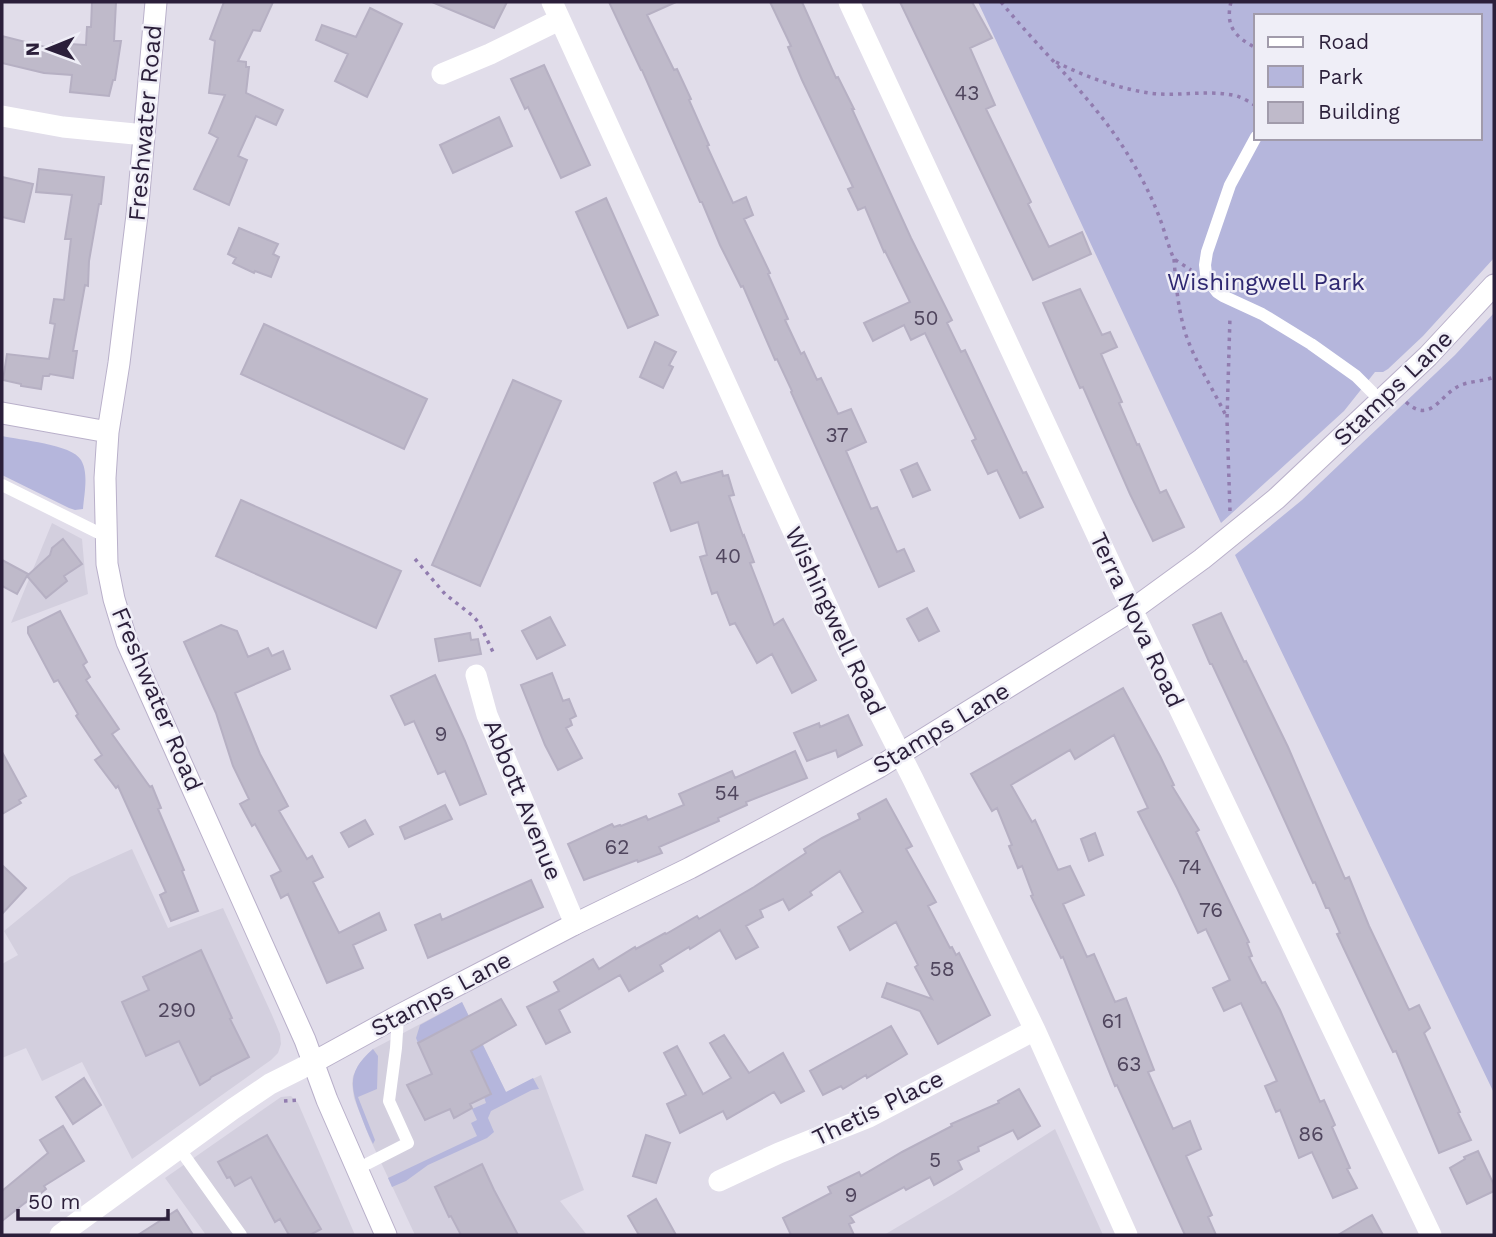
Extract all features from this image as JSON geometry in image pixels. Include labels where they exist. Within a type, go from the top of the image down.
[{"type":"street","name":"Freshwater Road","points":[[156,2],[137,215],[108,432],[107,564],[127,642],[314,1062],[327,1100],[386,1235]]},
{"type":"street","name":"Terra Nova Road","points":[[849,2],[1132,610],[1431,1235]]},
{"type":"street","points":[[442,74],[490,54],[556,11]]},
{"type":"street","name":"Wishingwell Road","points":[[556,11],[840,635],[1035,1030],[1127,1235]]},
{"type":"street","points":[[2,117],[63,127],[145,135]]},
{"type":"street","name":"Stamps Lane","points":[[60,1235],[270,1084],[575,924],[690,868],[900,755],[1132,610],[1202,559],[1276,499],[1428,356],[1494,285]]},
{"type":"street","points":[[2,414],[108,432]]},
{"type":"street","name":"Abbott Avenue","points":[[476,674],[487,715],[575,924]]},
{"type":"street","name":"Thetis Place","points":[[719,1181],[779,1153],[869,1117],[1035,1030]]},
{"type":"lane","points":[[1254,140],[1230,185],[1215,226],[1207,252],[1206,274],[1217,292],[1277,322],[1311,344],[1356,376],[1380,400]]},
{"type":"lane","points":[[2,485],[106,536]]},
{"type":"lane","points":[[357,1169],[408,1143],[389,1101],[398,1016]]},
{"type":"lane","points":[[178,1148],[241,1235]]},
{"type":"path","points":[[1001,2],[1094,107],[1147,188],[1174,259],[1178,306],[1186,336],[1227,420]]},
{"type":"path","points":[[1231,2],[1229,21],[1233,31],[1254,47]]},
{"type":"path","points":[[1054,61],[1094,79],[1123,88],[1177,95],[1199,93],[1233,96],[1254,105]]},
{"type":"path","points":[[1174,259],[1191,270],[1206,274]]},
{"type":"path","points":[[1231,300],[1227,420],[1231,518]]},
{"type":"path","points":[[1403,398],[1414,408],[1432,409],[1460,386],[1494,377]]},
{"type":"path","points":[[415,559],[445,594],[479,623],[493,652]]},
{"type":"shaded area","points":[[52,523],[82,539],[88,594],[11,623]]},
{"type":"shaded area","points":[[132,849],[168,928],[223,908],[272,1015],[281,1044],[278,1053],[271,1060],[132,1159],[82,1062],[42,1081],[26,1048],[2,1058],[2,964],[18,955],[4,931],[70,877]]},
{"type":"shaded area","points":[[462,1002],[506,1092],[541,1075],[584,1190],[560,1201],[587,1235],[415,1235],[354,1098],[353,1076],[359,1064],[373,1049]]},
{"type":"shaded area","points":[[291,1096],[298,1103],[355,1235],[206,1235],[165,1178],[281,1097]]},
{"type":"shaded area","points":[[1055,1129],[1103,1235],[884,1235],[953,1194]]},
{"type":"green space","name":"Wishingwell Park","points":[[978,2],[1494,2],[1494,258],[1423,336],[1388,369],[1375,372],[1344,411],[1221,523]]},
{"type":"green space","points":[[1494,313],[1494,1093],[1235,555],[1302,500],[1455,355]]},
{"type":"green space","points":[[2,436],[57,446],[76,455],[85,471],[83,509],[69,508],[2,475]]},
{"type":"green space","points":[[462,1002],[506,1092],[533,1078],[539,1089],[491,1111],[488,1118],[494,1132],[487,1138],[428,1165],[406,1181],[392,1187],[388,1178],[477,1136],[471,1123],[477,1120],[472,1109],[486,1103],[484,1097],[491,1093],[481,1072],[451,1026],[418,1043],[416,1038],[420,1025]]},
{"type":"green space","points":[[373,1049],[378,1056],[377,1089],[358,1097],[375,1140],[373,1144],[356,1103],[353,1078],[359,1064]]},
{"type":"building","points":[[92,2],[116,2],[114,41],[121,41],[115,80],[109,96],[70,92],[72,75],[44,73],[2,63],[2,36],[53,49],[53,43],[86,45],[87,27],[91,27]]},
{"type":"building","points":[[224,2],[273,2],[260,31],[253,30],[238,61],[246,62],[246,67],[249,67],[246,93],[283,110],[276,125],[256,116],[238,156],[247,160],[229,205],[194,189],[218,138],[209,133],[225,95],[209,93],[215,41],[210,39]]},
{"type":"building","points":[[432,2],[507,2],[494,28]]},
{"type":"building","points":[[609,2],[676,2],[647,15],[691,99],[689,100],[709,145],[707,146],[733,203],[746,197],[753,215],[744,219],[770,273],[768,274],[788,319],[785,320],[801,354],[804,352],[817,380],[821,378],[838,414],[851,409],[866,442],[846,451],[871,509],[877,507],[897,552],[904,549],[914,571],[879,587],[792,391],[777,359],[775,360],[743,286],[741,287],[720,245]]},
{"type":"building","points":[[770,2],[802,2],[952,320],[947,323],[961,352],[965,350],[1023,473],[1026,472],[1043,507],[1020,518],[997,470],[988,474],[972,441],[976,439],[925,333],[911,340],[904,325],[873,341],[864,323],[910,302],[865,207],[858,210],[848,189],[853,187],[802,80],[788,47],[791,46]]},
{"type":"building","points":[[900,2],[972,2],[992,38],[970,48],[995,105],[986,109],[1031,202],[1028,204],[1049,247],[1082,232],[1091,254],[1033,280]]},
{"type":"building","points":[[370,8],[402,24],[367,97],[335,81],[348,54],[316,40],[322,25],[356,37]]},
{"type":"building","points":[[544,65],[590,165],[561,178],[528,107],[525,109],[511,79]]},
{"type":"building","points":[[499,117],[512,146],[453,173],[440,145]]},
{"type":"building","points":[[39,169],[104,177],[89,261],[88,286],[85,285],[73,351],[77,351],[73,378],[50,374],[43,376],[41,389],[3,380],[7,354],[49,359],[55,324],[50,323],[54,299],[64,300],[71,239],[65,239],[72,195],[36,192]]},
{"type":"building","points":[[2,177],[33,184],[24,222],[2,217]]},
{"type":"building","points":[[606,198],[658,315],[628,328],[576,212]]},
{"type":"building","points":[[239,228],[278,244],[273,254],[279,257],[271,277],[255,271],[254,273],[233,263],[236,258],[228,254]]},
{"type":"building","points":[[1080,289],[1102,335],[1110,332],[1117,347],[1101,354],[1122,402],[1119,403],[1160,493],[1166,490],[1184,527],[1153,541],[1043,303]]},
{"type":"building","points":[[264,324],[427,399],[404,449],[241,374]]},
{"type":"building","points":[[655,342],[676,352],[669,365],[673,367],[663,388],[640,377]]},
{"type":"building","points":[[513,380],[561,401],[480,586],[432,565]]},
{"type":"building","points":[[917,463],[930,490],[913,497],[901,470]]},
{"type":"building","points":[[722,471],[723,476],[728,475],[734,495],[729,496],[754,562],[750,563],[774,625],[783,619],[816,680],[792,693],[772,654],[757,663],[735,623],[730,625],[717,592],[712,594],[700,557],[707,555],[698,522],[671,531],[654,483],[676,472],[681,483]]},
{"type":"building","points":[[241,500],[401,571],[376,628],[216,556]]},
{"type":"building","points":[[63,539],[82,564],[64,576],[67,581],[46,598],[27,576]]},
{"type":"building","points":[[2,560],[28,574],[17,594],[2,586]]},
{"type":"building","points":[[927,608],[939,631],[919,641],[907,619]]},
{"type":"building","points":[[60,611],[87,662],[83,665],[90,677],[86,680],[119,729],[112,734],[150,787],[152,786],[161,808],[158,809],[198,911],[171,921],[160,895],[166,892],[118,786],[116,788],[95,760],[102,755],[76,716],[78,714],[58,680],[54,682],[28,633],[28,627]]},
{"type":"building","points":[[1221,613],[1288,747],[1345,879],[1349,877],[1409,1010],[1419,1005],[1430,1028],[1424,1033],[1471,1140],[1439,1153],[1396,1051],[1393,1052],[1379,1023],[1337,934],[1340,933],[1329,908],[1326,908],[1315,882],[1313,883],[1193,625]]},
{"type":"building","points":[[550,617],[565,645],[537,659],[522,631]]},
{"type":"building","points":[[221,625],[237,631],[248,657],[268,648],[272,656],[283,651],[290,669],[235,693],[260,754],[288,806],[279,811],[307,859],[312,856],[323,877],[313,882],[339,933],[379,913],[386,930],[353,945],[363,968],[327,983],[288,894],[281,898],[271,876],[281,871],[255,824],[252,826],[240,804],[249,799],[233,766],[216,713],[184,642]]},
{"type":"building","points":[[470,633],[471,640],[478,639],[481,654],[439,661],[435,639]]},
{"type":"building","points":[[552,673],[563,701],[569,699],[576,716],[570,719],[572,725],[566,728],[582,758],[558,770],[521,685]]},
{"type":"building","points":[[435,675],[486,794],[460,805],[445,771],[438,774],[414,721],[405,725],[391,696]]},
{"type":"building","points":[[1123,688],[1160,756],[1174,785],[1172,786],[1199,830],[1196,832],[1249,942],[1247,943],[1252,956],[1249,957],[1280,1010],[1320,1102],[1324,1100],[1335,1125],[1332,1127],[1350,1168],[1347,1169],[1357,1188],[1333,1198],[1312,1152],[1299,1158],[1280,1110],[1276,1112],[1265,1086],[1277,1081],[1241,1003],[1224,1011],[1213,988],[1230,980],[1206,929],[1198,933],[1138,812],[1148,808],[1114,735],[1075,759],[1070,750],[1011,785],[1032,822],[1035,820],[1058,870],[1070,866],[1084,895],[1063,904],[1087,957],[1094,954],[1115,1002],[1126,998],[1154,1070],[1148,1072],[1173,1129],[1190,1121],[1201,1149],[1186,1156],[1212,1215],[1208,1217],[1216,1235],[1185,1235],[1117,1085],[1115,1086],[1063,957],[1061,958],[1031,896],[1033,895],[1022,866],[1018,868],[997,808],[992,811],[971,774]]},
{"type":"building","points":[[848,715],[862,745],[838,757],[836,750],[807,761],[794,733],[819,723],[820,727]]},
{"type":"building","points":[[795,751],[807,778],[746,802],[747,805],[718,818],[719,821],[659,847],[662,853],[584,880],[568,844],[612,824],[614,827],[621,826],[646,816],[648,820],[684,805],[679,794],[732,771],[735,778]]},
{"type":"building","points":[[2,752],[26,796],[19,800],[21,803],[2,814]]},
{"type":"building","points":[[886,799],[912,846],[906,849],[936,902],[928,906],[950,948],[952,947],[956,955],[959,953],[990,1015],[938,1044],[920,1011],[882,997],[887,983],[932,999],[896,922],[850,950],[838,927],[863,912],[840,871],[789,910],[783,899],[760,910],[763,917],[746,926],[758,947],[736,959],[720,930],[660,965],[663,971],[629,991],[620,975],[559,1010],[570,1032],[546,1044],[527,1007],[559,991],[554,982],[593,959],[599,969],[635,947],[636,949],[666,934],[697,916],[699,919],[806,853],[804,849],[860,819],[858,814]]},
{"type":"building","points":[[445,805],[452,819],[405,839],[400,827]]},
{"type":"building","points":[[365,820],[373,834],[349,847],[341,833]]},
{"type":"building","points":[[1095,833],[1103,855],[1089,861],[1081,839]]},
{"type":"building","points":[[2,865],[26,888],[2,914]]},
{"type":"building","points":[[531,880],[543,907],[428,958],[415,925],[440,914],[442,920]]},
{"type":"building","points":[[201,950],[249,1057],[200,1085],[179,1041],[146,1056],[122,1002],[149,990],[143,977]]},
{"type":"building","points":[[501,999],[516,1025],[471,1051],[491,1094],[470,1104],[472,1108],[454,1118],[450,1109],[425,1120],[407,1085],[432,1074],[418,1043]]},
{"type":"building","points":[[891,1026],[907,1054],[867,1078],[866,1075],[843,1089],[841,1086],[823,1095],[810,1071]]},
{"type":"building","points":[[724,1035],[749,1073],[783,1053],[804,1091],[781,1103],[774,1092],[727,1119],[723,1111],[680,1133],[667,1104],[686,1095],[664,1053],[677,1046],[703,1094],[731,1078],[710,1043]]},
{"type":"building","points":[[84,1078],[101,1105],[73,1124],[56,1097]]},
{"type":"building","points":[[1019,1089],[1040,1126],[1018,1139],[1013,1130],[978,1147],[979,1151],[958,1161],[962,1169],[934,1185],[930,1177],[906,1190],[904,1187],[850,1216],[854,1222],[849,1224],[854,1235],[791,1235],[783,1218],[831,1193],[828,1187],[859,1172],[861,1176],[952,1126],[951,1124],[999,1103],[998,1101]]},
{"type":"building","points":[[63,1126],[84,1161],[44,1186],[46,1189],[2,1221],[2,1191],[48,1153],[40,1140]]},
{"type":"building","points":[[267,1135],[321,1229],[310,1235],[289,1235],[280,1219],[275,1222],[251,1177],[235,1186],[218,1162]]},
{"type":"building","points":[[646,1135],[670,1143],[656,1183],[633,1176]]},
{"type":"building","points":[[1478,1151],[1494,1185],[1494,1191],[1467,1204],[1450,1168],[1465,1159],[1464,1157]]},
{"type":"building","points":[[482,1164],[518,1235],[461,1235],[451,1216],[449,1217],[435,1187]]},
{"type":"building","points":[[656,1199],[676,1235],[639,1235],[628,1216]]},
{"type":"building","points":[[177,1210],[193,1235],[138,1235]]},
{"type":"building","points":[[1372,1215],[1383,1235],[1338,1235],[1363,1220]]}]
